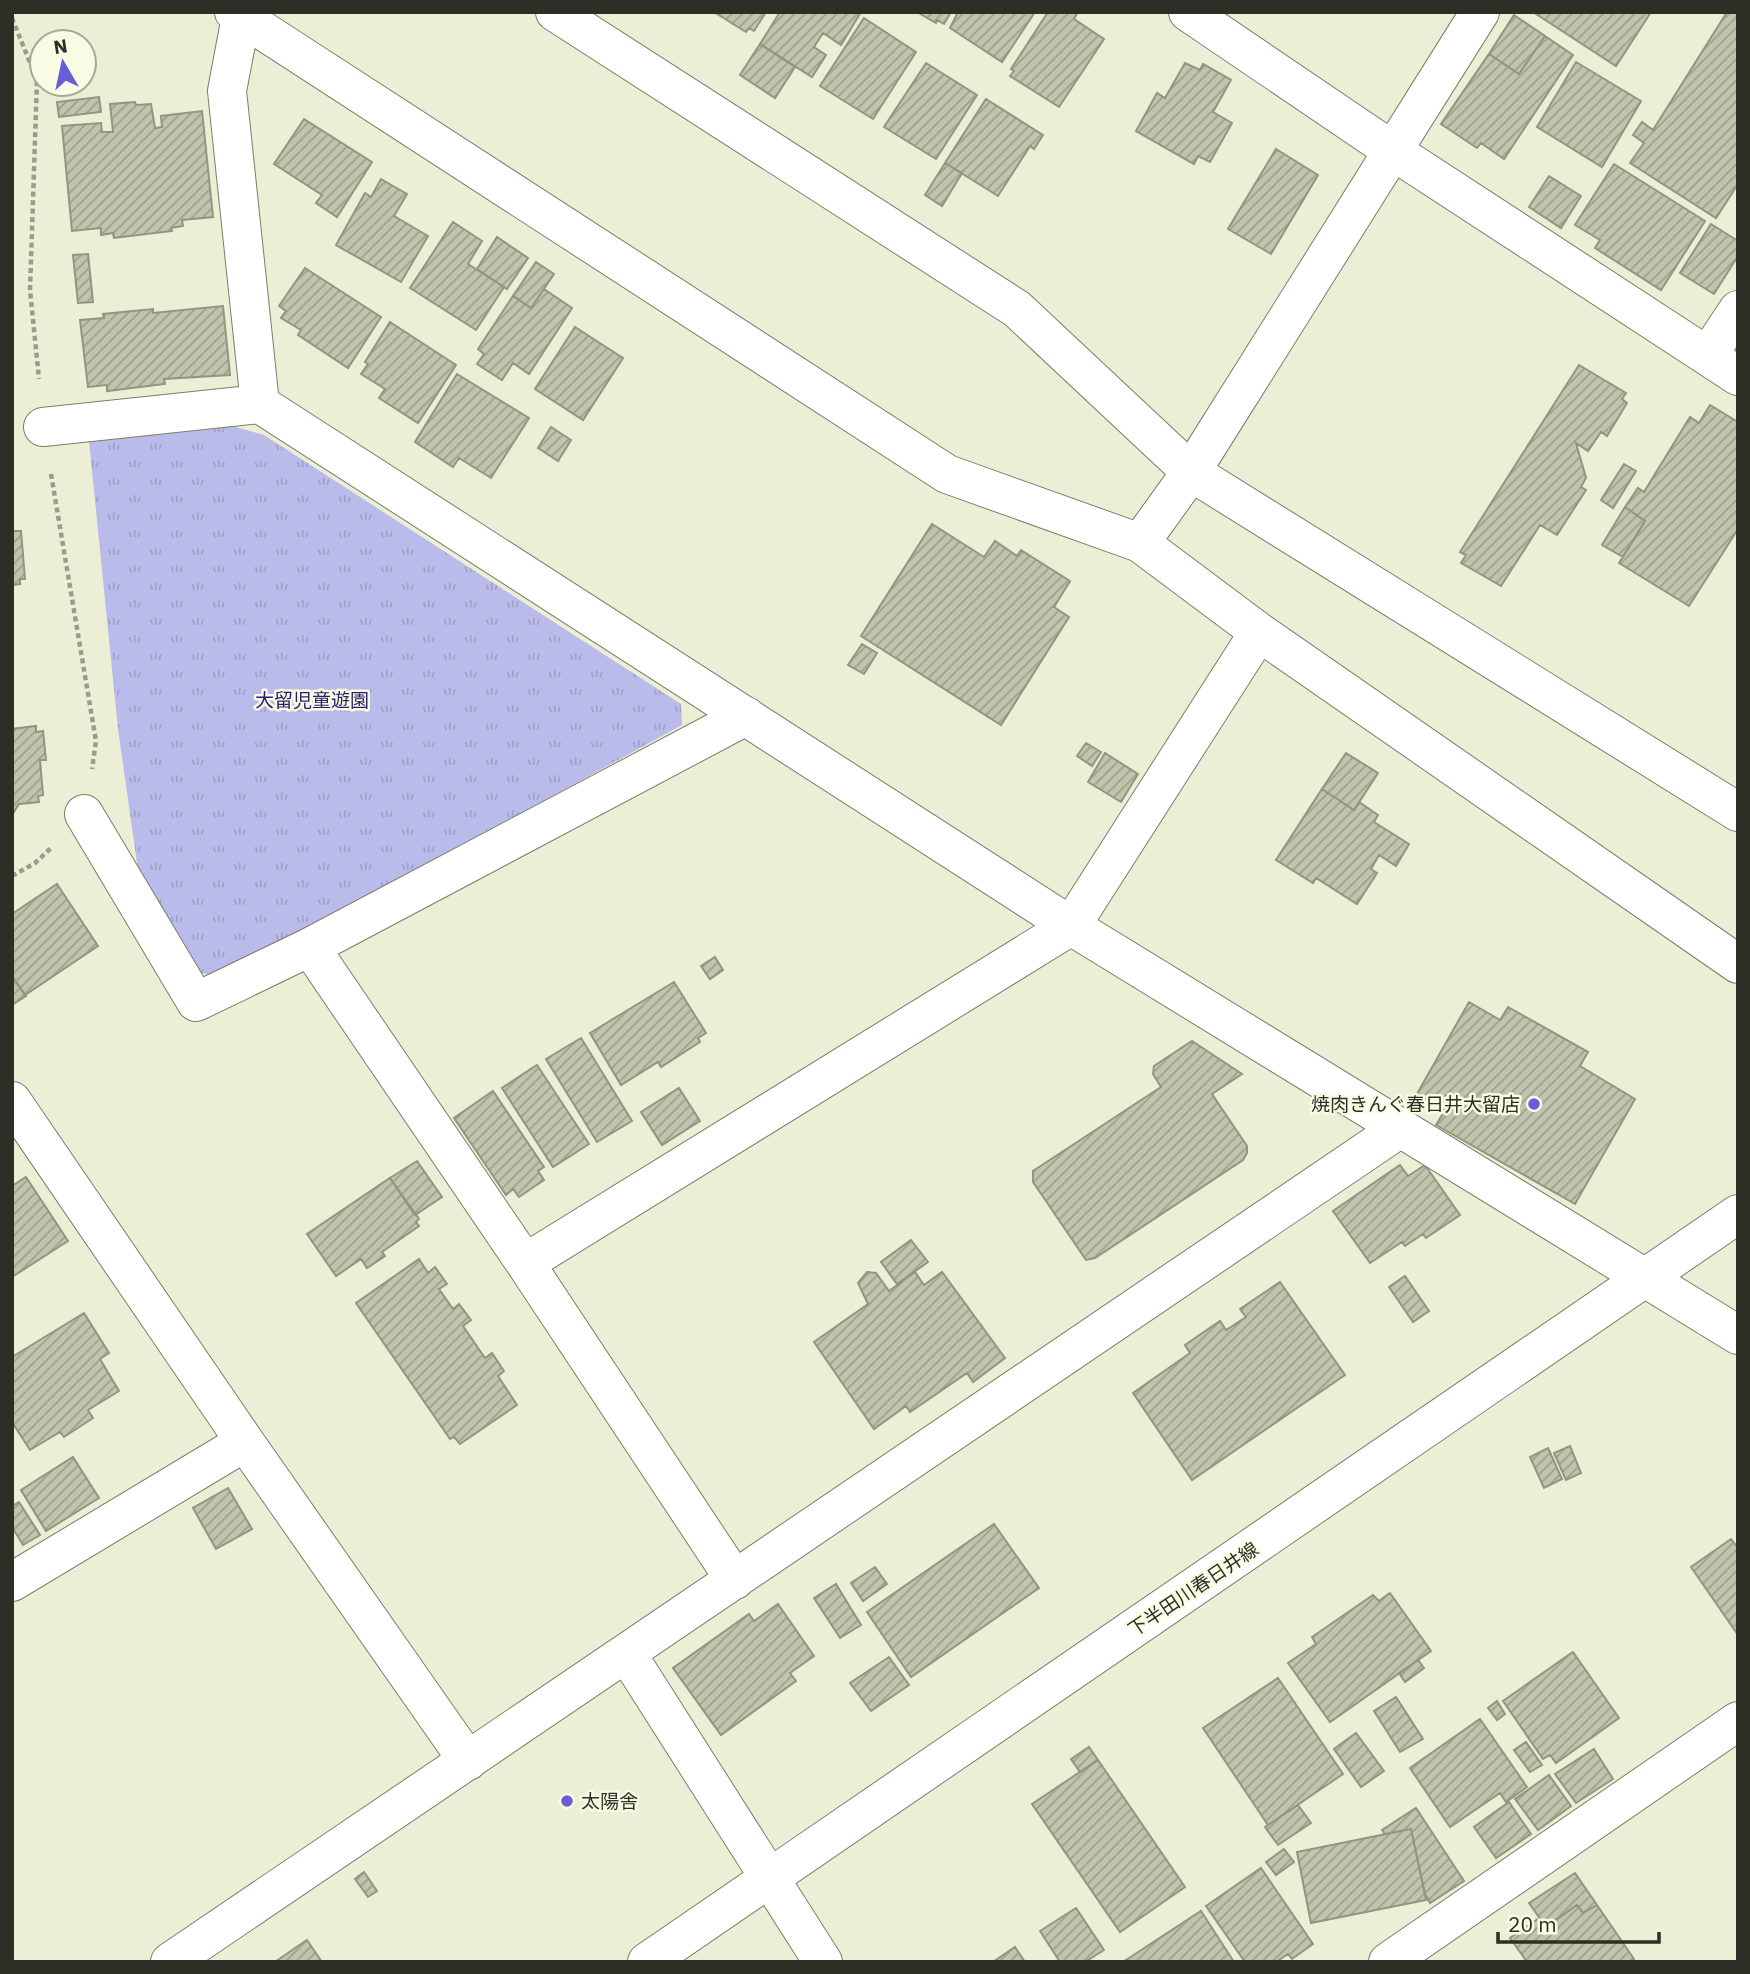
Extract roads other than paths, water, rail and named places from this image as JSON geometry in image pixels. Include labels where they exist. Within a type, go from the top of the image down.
[{"type":"street","points":[[555,12],[1017,309],[1191,472],[1738,813]]},
{"type":"street","points":[[1188,12],[1393,151],[1723,365],[1738,310]]},
{"type":"street","points":[[1140,544],[1191,472],[1480,12]]},
{"type":"street","points":[[260,404],[227,91],[237,15],[947,474],[1140,544],[1259,632],[1738,964]]},
{"type":"street","points":[[43,427],[260,404],[1070,926],[1399,1129],[1649,1278],[1738,1335]]},
{"type":"street","points":[[525,1263],[1070,926],[1259,632]]},
{"type":"street","points":[[84,814],[196,1002],[310,947],[746,716]]},
{"type":"street","points":[[310,947],[525,1263],[735,1580]]},
{"type":"street","points":[[14,1108],[468,1761]]},
{"type":"street","points":[[170,1962],[1399,1129]]},
{"type":"street","name":"下半田川春日井線","points":[[647,1962],[1649,1278],[1738,1214]]},
{"type":"street","points":[[12,1582],[245,1442]]},
{"type":"street","points":[[626,1654],[823,1962]]},
{"type":"street","points":[[1388,1962],[1738,1721]]},
{"type":"place","name":"焼肉きんぐ春日井大留店","points":[[1534,1104]]},
{"type":"place","name":"太陽舎","points":[[567,1801]]},
{"type":"park label","name":"大留児童遊園","points":[[312,700]]}]
